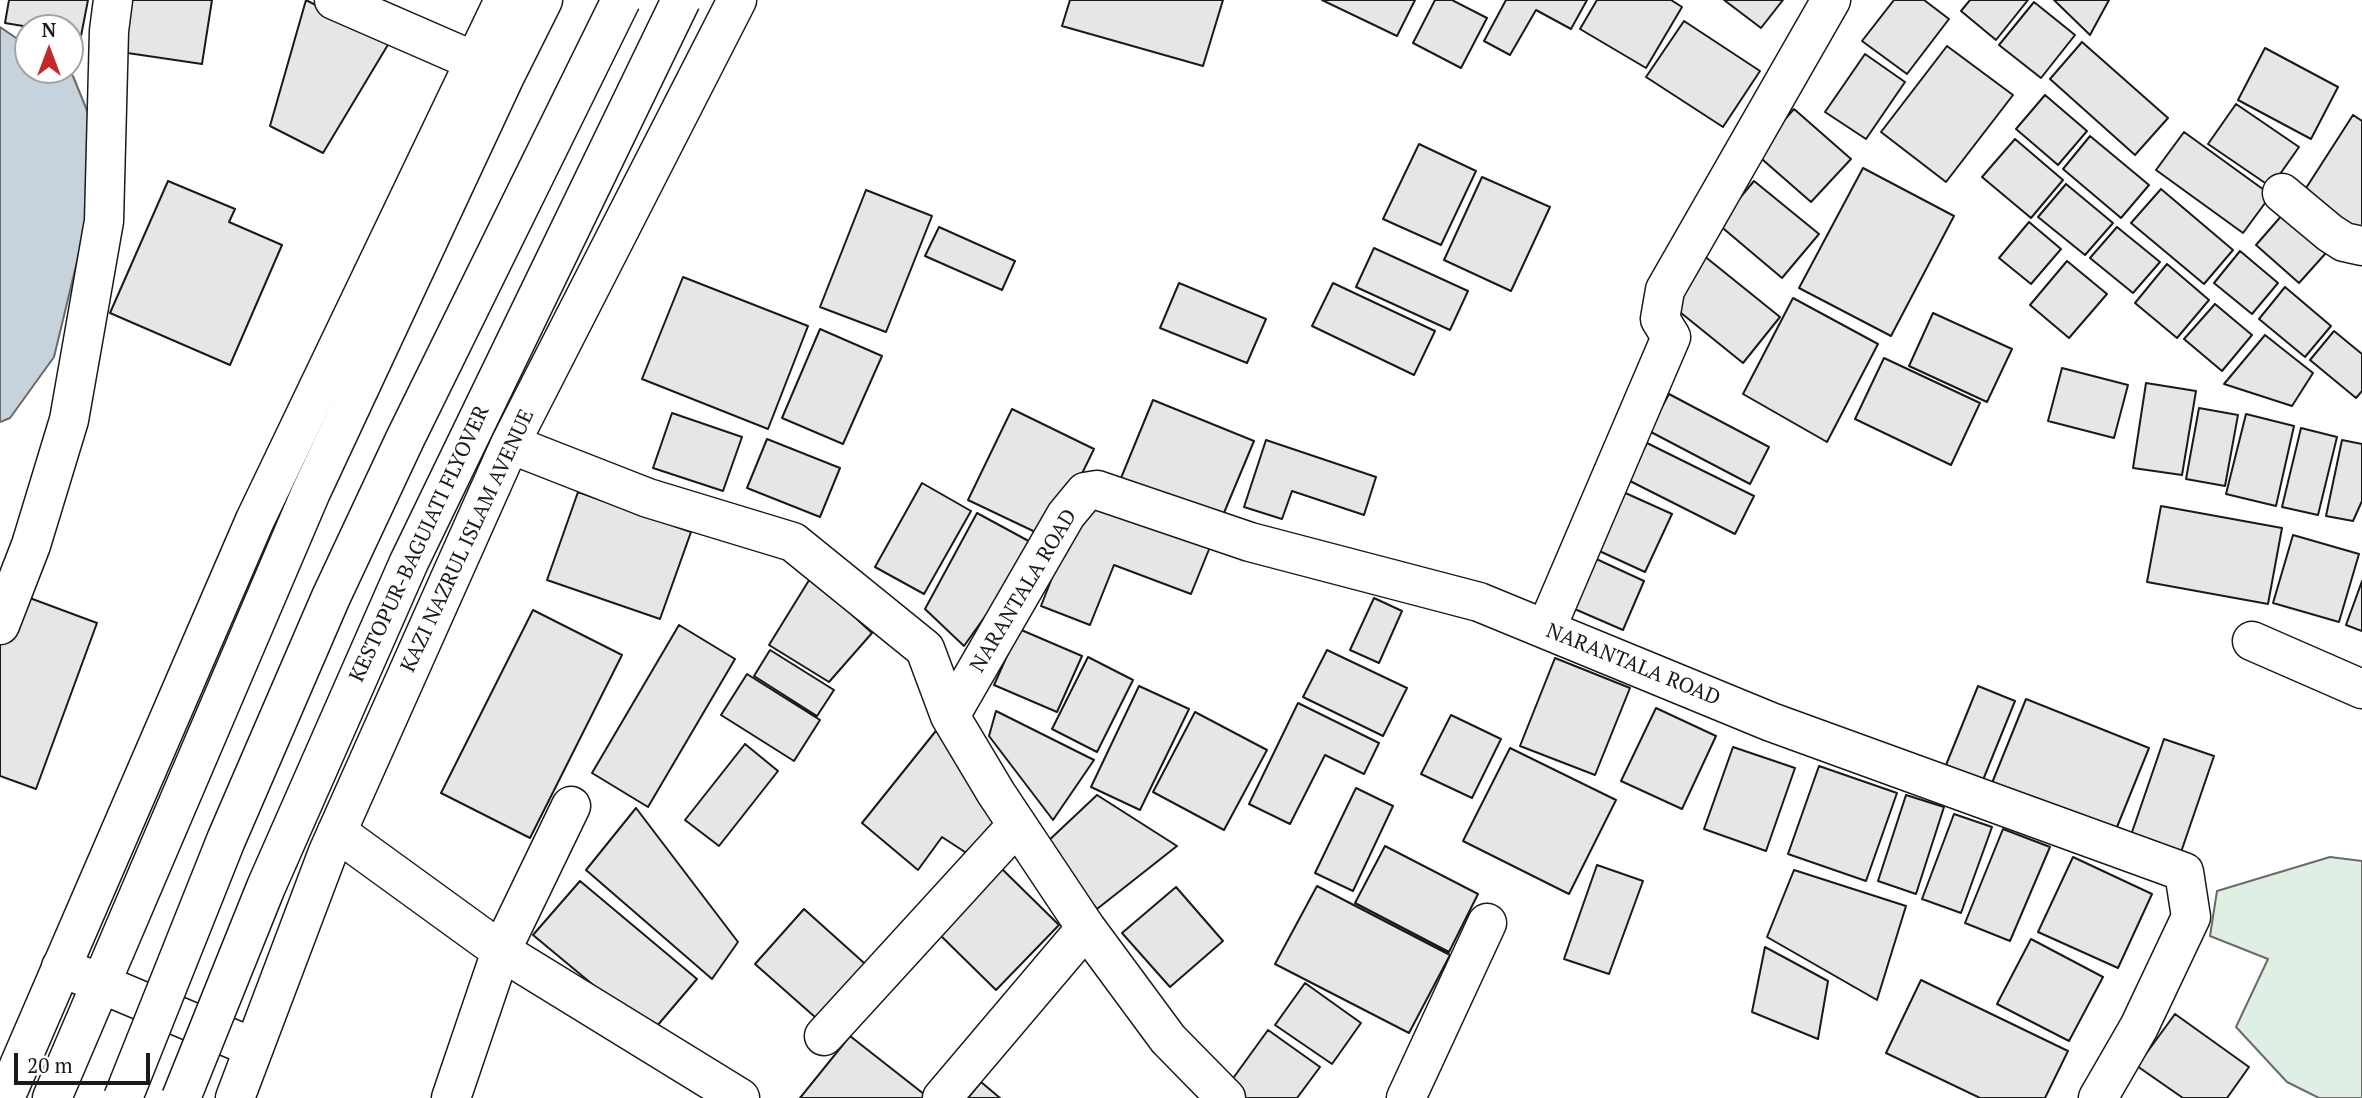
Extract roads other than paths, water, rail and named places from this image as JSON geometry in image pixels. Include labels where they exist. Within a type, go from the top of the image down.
[{"type":"street","points":[[0,625],[31,545],[69,420],[104,220],[109,43],[113,0]]},
{"type":"street","points":[[334,0],[474,61]]},
{"type":"street","points":[[5,1098],[255,520],[504,0]]},
{"type":"street","points":[[52,1098],[311,492],[499,88],[543,0]]},
{"type":"street","points":[[123,1098],[226,840],[331,597],[434,380],[621,0]]},
{"type":"street","name":"KESTOPUR-BAGUIATI FLYOVER","points":[[181,1098],[266,887],[409,562],[681,0]]},
{"type":"street","name":"KAZI NAZRUL ISLAM AVENUE","points":[[235,1098],[337,832],[510,444],[737,0]]},
{"type":"street","points":[[1546,629],[1671,337],[1660,319],[1665,290],[1831,0]]},
{"type":"street","points":[[2282,193],[2344,243],[2362,246]]},
{"type":"street","points":[[510,444],[649,498],[793,542],[925,649],[950,716],[1017,825],[1086,928],[1168,1039],[1226,1098]]},
{"type":"street","name":"NARANTALA ROAD","points":[[950,716],[1066,515],[1085,492],[1097,490],[1250,542],[1479,602],[1771,722],[2184,872],[2191,917],[2139,1027],[2098,1098]]},
{"type":"street","points":[[2252,641],[2362,689]]},
{"type":"street","points":[[451,1098],[501,951],[571,806]]},
{"type":"street","points":[[824,1036],[1017,825]]},
{"type":"street","points":[[337,832],[501,951],[740,1098]]},
{"type":"street","points":[[1406,1098],[1487,923]]},
{"type":"street","points":[[942,1098],[1086,928]]},
{"type":"street","points":[[61,967],[254,1048]]}]
